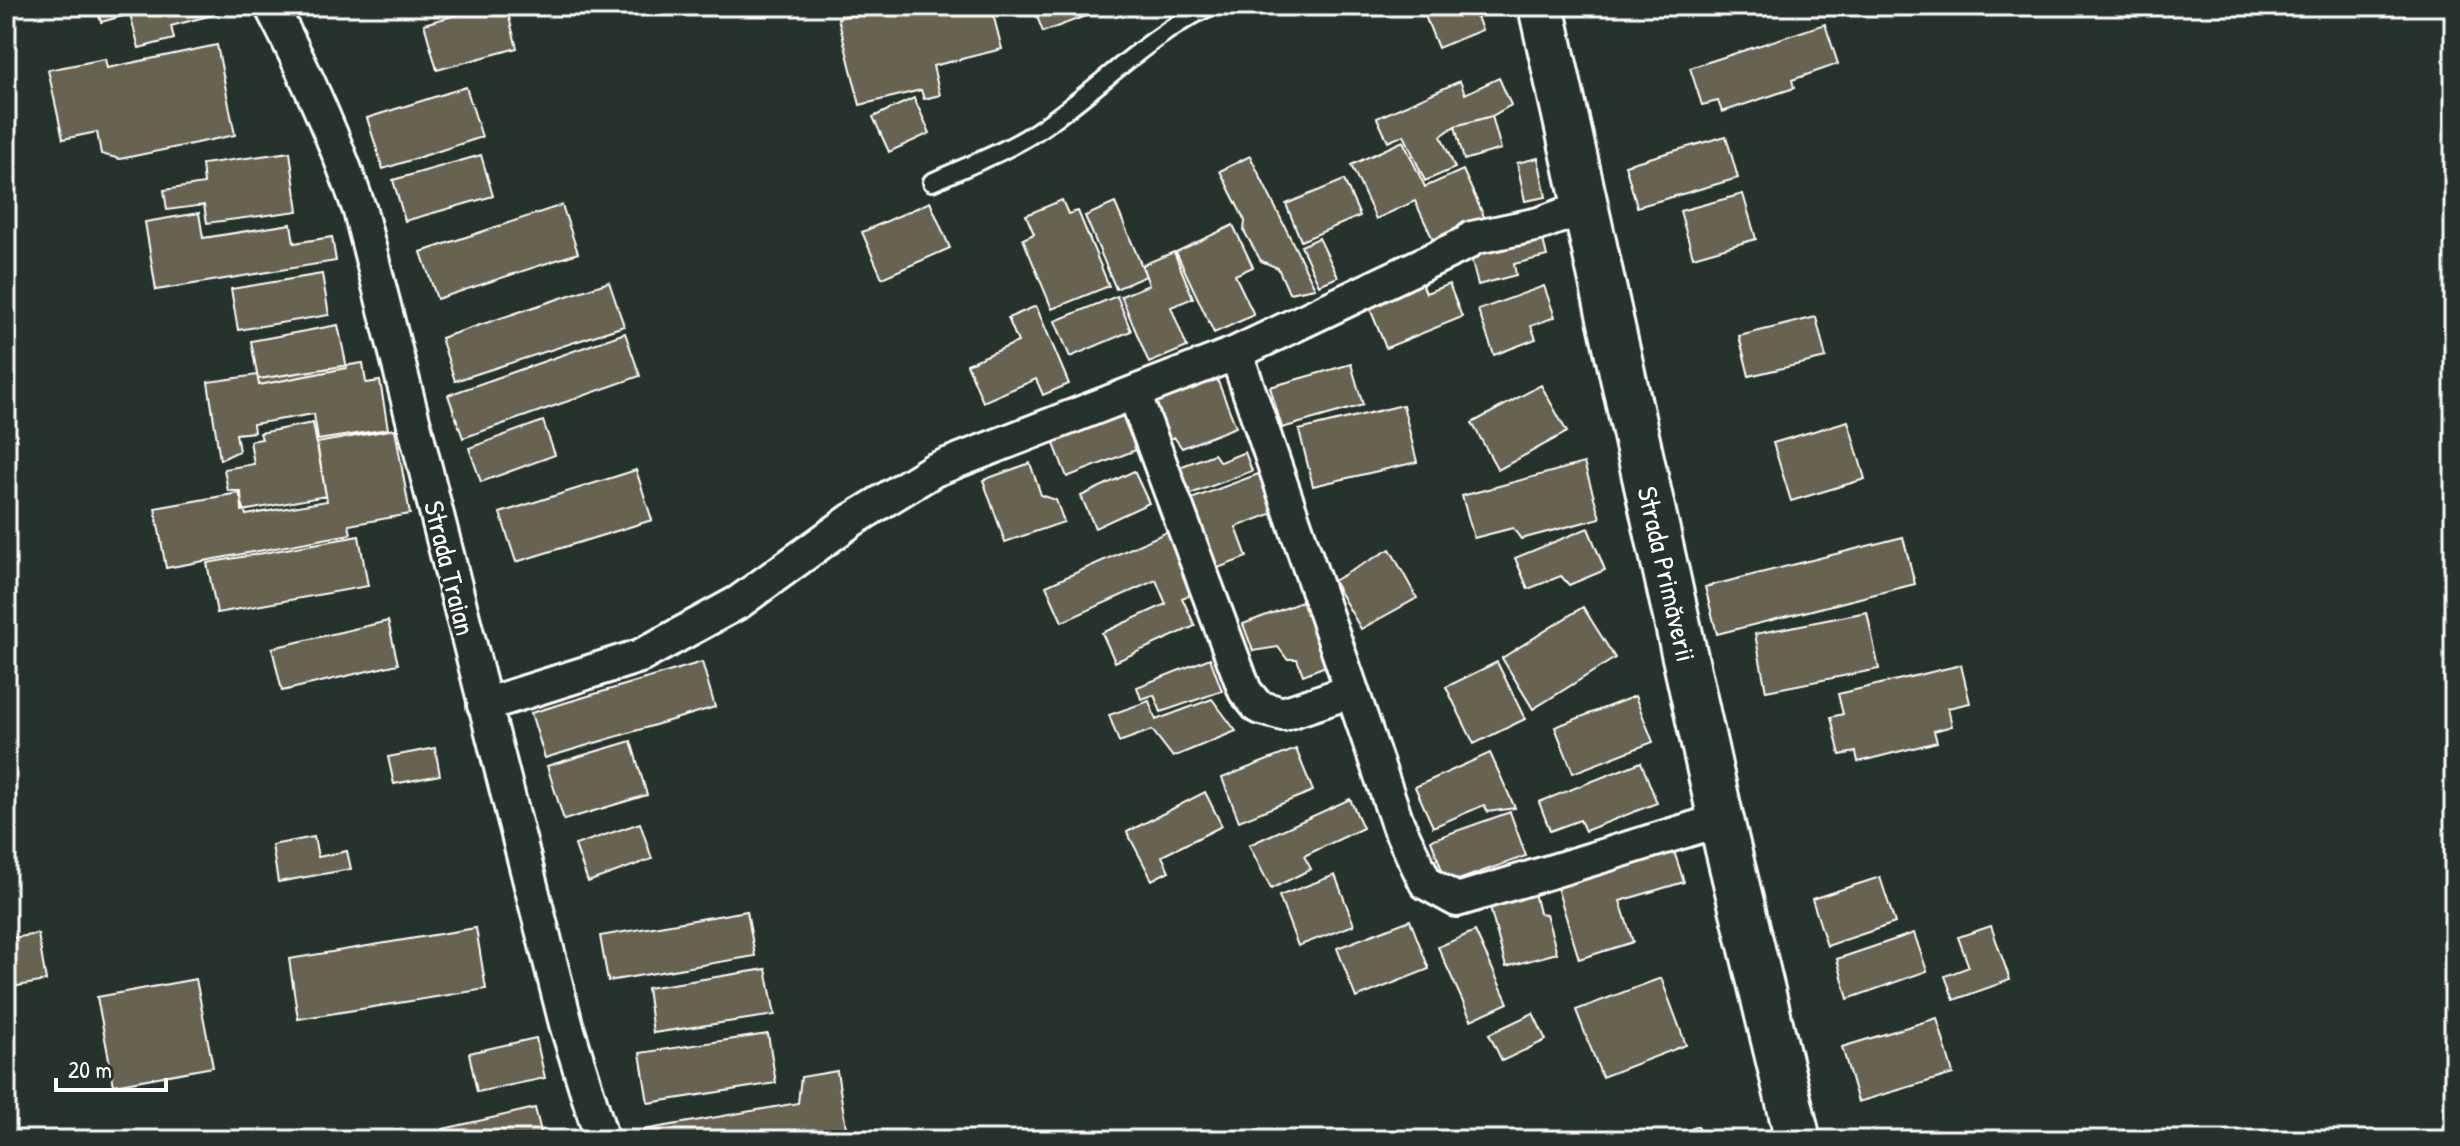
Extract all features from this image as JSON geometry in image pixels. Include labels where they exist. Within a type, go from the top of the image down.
[{"type":"street","name":"Strada Traian","points":[[271,6],[329,126],[360,211],[566,1024],[602,1140]]},
{"type":"street","name":"Strada Primăverii","points":[[1541,6],[1721,820],[1798,1140]]},
{"type":"street","points":[[484,705],[640,656],[739,602],[852,520],[934,470],[1236,353],[1472,238],[1539,224],[1585,207]]},
{"type":"street","points":[[1236,353],[1398,825],[1426,883],[1457,900],[1721,820]]},
{"type":"street","points":[[1134,393],[1245,691],[1258,707],[1283,714],[1352,691]]},
{"type":"lane","points":[[932,182],[1035,133],[1127,58],[1185,18],[1211,6]]},
{"type":"building","points":[[96,6],[238,8],[171,26],[174,39],[139,48],[130,14],[101,22]]},
{"type":"building","points":[[488,6],[506,6],[517,48],[437,70],[424,24]]},
{"type":"building","points":[[888,6],[991,6],[1002,49],[933,66],[940,95],[924,99],[921,90],[860,105],[838,18]]},
{"type":"building","points":[[1033,6],[1106,6],[1107,8],[1043,32]]},
{"type":"building","points":[[1421,6],[1473,6],[1482,30],[1438,48]]},
{"type":"building","points":[[1825,24],[1838,64],[1792,80],[1794,88],[1722,112],[1718,101],[1702,105],[1690,68]]},
{"type":"building","points":[[217,45],[235,135],[120,159],[101,154],[97,132],[63,139],[48,70],[105,59],[107,68]]},
{"type":"building","points":[[1499,78],[1511,105],[1492,116],[1455,126],[1441,136],[1455,168],[1425,181],[1404,135],[1388,142],[1377,118],[1460,81],[1465,94]]},
{"type":"building","points":[[466,87],[482,137],[383,169],[367,118]]},
{"type":"building","points":[[914,98],[930,133],[889,152],[873,117]]},
{"type":"building","points":[[1492,116],[1501,149],[1464,160],[1455,126]]},
{"type":"building","points":[[1726,136],[1738,178],[1637,207],[1625,165]]},
{"type":"building","points":[[1403,141],[1425,187],[1463,170],[1487,223],[1436,246],[1415,201],[1376,219],[1351,165]]},
{"type":"building","points":[[290,152],[298,211],[207,223],[204,205],[167,210],[164,190],[204,184],[202,164]]},
{"type":"building","points":[[481,155],[493,196],[405,221],[393,180]]},
{"type":"building","points":[[1250,156],[1315,288],[1289,293],[1278,268],[1261,261],[1244,231],[1245,221],[1220,171]]},
{"type":"building","points":[[1538,158],[1546,197],[1525,201],[1517,163]]},
{"type":"building","points":[[1344,180],[1360,216],[1301,241],[1286,204]]},
{"type":"building","points":[[1743,194],[1756,239],[1693,257],[1680,211]]},
{"type":"building","points":[[1062,200],[1068,214],[1078,211],[1109,286],[1052,309],[1023,239],[1034,234],[1026,215]]},
{"type":"building","points":[[930,202],[950,248],[882,278],[862,232]]},
{"type":"building","points":[[1115,203],[1146,276],[1116,289],[1085,216]]},
{"type":"building","points":[[562,205],[578,253],[437,299],[421,252]]},
{"type":"building","points":[[199,213],[203,238],[291,224],[294,243],[332,237],[336,261],[156,290],[145,222]]},
{"type":"building","points":[[1539,224],[1547,256],[1514,264],[1516,275],[1478,285],[1467,243]]},
{"type":"building","points":[[1233,225],[1253,267],[1235,275],[1254,315],[1214,333],[1176,252]]},
{"type":"building","points":[[1319,238],[1338,277],[1319,285],[1301,246]]},
{"type":"building","points":[[1174,252],[1193,298],[1171,307],[1187,347],[1149,363],[1121,296],[1149,285],[1142,265]]},
{"type":"building","points":[[322,274],[329,315],[238,330],[231,289]]},
{"type":"building","points":[[1420,278],[1426,293],[1449,284],[1462,317],[1386,348],[1366,299]]},
{"type":"building","points":[[609,282],[624,326],[455,381],[441,338]]},
{"type":"building","points":[[1544,286],[1555,317],[1531,326],[1536,339],[1494,355],[1478,310]]},
{"type":"building","points":[[1117,296],[1131,331],[1070,357],[1055,321]]},
{"type":"building","points":[[1036,306],[1069,384],[1043,395],[1036,379],[983,402],[967,364],[1018,342],[1008,318]]},
{"type":"building","points":[[1816,317],[1826,358],[1749,376],[1739,336]]},
{"type":"building","points":[[338,325],[347,368],[259,385],[251,341]]},
{"type":"building","points":[[625,333],[640,376],[463,438],[448,395]]},
{"type":"building","points":[[363,363],[366,383],[380,381],[388,429],[318,440],[314,414],[253,424],[254,432],[236,434],[239,451],[220,460],[208,382],[257,375],[258,379]]},
{"type":"building","points":[[1351,364],[1363,405],[1282,428],[1270,387]]},
{"type":"building","points":[[1215,374],[1236,427],[1182,448],[1174,437],[1164,443],[1148,400]]},
{"type":"building","points":[[1541,385],[1567,432],[1498,470],[1472,423]]},
{"type":"building","points":[[1403,405],[1417,462],[1313,486],[1299,430]]},
{"type":"building","points":[[1120,410],[1136,450],[1067,477],[1051,436]]},
{"type":"building","points":[[543,421],[555,455],[481,482],[469,448]]},
{"type":"building","points":[[1848,421],[1865,479],[1791,501],[1773,443]]},
{"type":"building","points":[[313,423],[326,496],[242,511],[241,491],[228,491],[224,469],[254,464],[250,441],[262,439],[260,433]]},
{"type":"building","points":[[395,429],[410,514],[349,525],[351,534],[166,568],[155,508],[239,493],[246,515],[327,501],[317,443]]},
{"type":"building","points":[[1245,452],[1252,471],[1185,496],[1174,469],[1214,454],[1220,462]]},
{"type":"building","points":[[1030,463],[1041,495],[1056,500],[1064,522],[1005,542],[983,480]]},
{"type":"building","points":[[1584,463],[1600,518],[1521,539],[1513,528],[1474,538],[1462,496]]},
{"type":"building","points":[[636,470],[652,520],[516,562],[500,513]]},
{"type":"building","points":[[1134,471],[1149,503],[1095,528],[1081,496]]},
{"type":"building","points":[[1261,473],[1276,512],[1236,527],[1247,557],[1218,568],[1191,499]]},
{"type":"building","points":[[1176,528],[1203,589],[1182,598],[1195,626],[1115,662],[1102,633],[1166,604],[1156,580],[1062,622],[1046,586]]},
{"type":"building","points":[[1588,528],[1605,570],[1569,585],[1561,576],[1528,589],[1515,558]]},
{"type":"building","points":[[359,536],[368,586],[217,613],[207,563]]},
{"type":"building","points":[[1903,537],[1915,584],[1717,634],[1705,587]]},
{"type":"building","points":[[1390,549],[1417,598],[1361,629],[1333,581]]},
{"type":"building","points":[[1312,598],[1336,662],[1303,675],[1297,659],[1287,659],[1278,647],[1253,651],[1243,624]]},
{"type":"building","points":[[1583,607],[1615,658],[1533,709],[1502,658]]},
{"type":"building","points":[[1867,612],[1879,669],[1766,691],[1755,634]]},
{"type":"building","points":[[388,621],[398,664],[282,691],[272,648]]},
{"type":"building","points":[[1210,658],[1222,691],[1161,712],[1154,695],[1141,699],[1137,687]]},
{"type":"building","points":[[702,662],[715,707],[545,758],[531,713]]},
{"type":"building","points":[[1497,662],[1525,719],[1474,744],[1446,687]]},
{"type":"building","points":[[1961,665],[1970,703],[1948,708],[1952,726],[1934,731],[1937,742],[1858,762],[1856,752],[1840,755],[1831,717],[1843,714],[1838,694]]},
{"type":"building","points":[[1635,696],[1653,742],[1573,773],[1555,727]]},
{"type":"building","points":[[1212,699],[1236,731],[1173,757],[1152,730],[1119,742],[1109,715],[1149,701],[1156,720]]},
{"type":"building","points":[[631,741],[647,795],[564,820],[547,766]]},
{"type":"building","points":[[435,748],[440,775],[394,784],[388,757]]},
{"type":"building","points":[[1296,749],[1313,791],[1239,821],[1222,778]]},
{"type":"building","points":[[1490,753],[1515,808],[1488,812],[1484,805],[1433,827],[1415,787]]},
{"type":"building","points":[[1641,762],[1657,803],[1585,831],[1580,820],[1550,831],[1539,802]]},
{"type":"building","points":[[1205,792],[1222,826],[1162,856],[1169,871],[1152,880],[1127,832]]},
{"type":"building","points":[[1350,799],[1363,828],[1304,856],[1311,869],[1271,889],[1249,845]]},
{"type":"building","points":[[1510,812],[1526,856],[1447,884],[1431,840]]},
{"type":"building","points":[[640,823],[652,859],[588,882],[575,845]]},
{"type":"building","points":[[314,837],[318,857],[347,851],[351,869],[278,882],[272,845]]},
{"type":"building","points":[[1671,842],[1684,882],[1620,901],[1633,942],[1579,959],[1554,878]]},
{"type":"building","points":[[1335,875],[1354,925],[1298,946],[1279,896]]},
{"type":"building","points":[[1880,877],[1895,923],[1827,946],[1812,899]]},
{"type":"building","points":[[1534,893],[1539,913],[1546,914],[1557,953],[1506,967],[1489,904]]},
{"type":"building","points":[[747,911],[755,956],[608,981],[600,936]]},
{"type":"building","points":[[1410,920],[1429,969],[1356,998],[1337,948]]},
{"type":"building","points":[[1991,926],[2010,980],[1954,1000],[1945,976],[1969,967],[1958,937]]},
{"type":"building","points":[[476,928],[486,989],[298,1019],[289,959]]},
{"type":"building","points":[[1475,931],[1508,1003],[1471,1020],[1438,947]]},
{"type":"building","points":[[1914,933],[1927,971],[1848,999],[1837,959]]},
{"type":"building","points":[[38,934],[46,981],[6,988],[6,939]]},
{"type":"building","points":[[766,969],[775,1015],[653,1033],[647,988]]},
{"type":"building","points":[[1661,978],[1686,1045],[1602,1077],[1576,1010]]},
{"type":"building","points":[[196,979],[213,1067],[114,1085],[97,997]]},
{"type":"building","points":[[1533,1013],[1546,1040],[1502,1061],[1489,1034]]},
{"type":"building","points":[[1937,1018],[1953,1074],[1858,1102],[1842,1047]]},
{"type":"building","points":[[768,1034],[776,1083],[648,1103],[640,1053]]},
{"type":"building","points":[[536,1038],[545,1078],[477,1092],[469,1053]]},
{"type":"building","points":[[837,1071],[848,1140],[645,1140],[643,1130],[798,1103],[801,1077]]},
{"type":"building","points":[[535,1108],[543,1140],[445,1140],[443,1129]]},
{"type":"building","points":[[1698,1126],[1704,1140],[1665,1140]]},
{"type":"building","points":[[1928,1130],[1940,1140],[1896,1140]]}]
